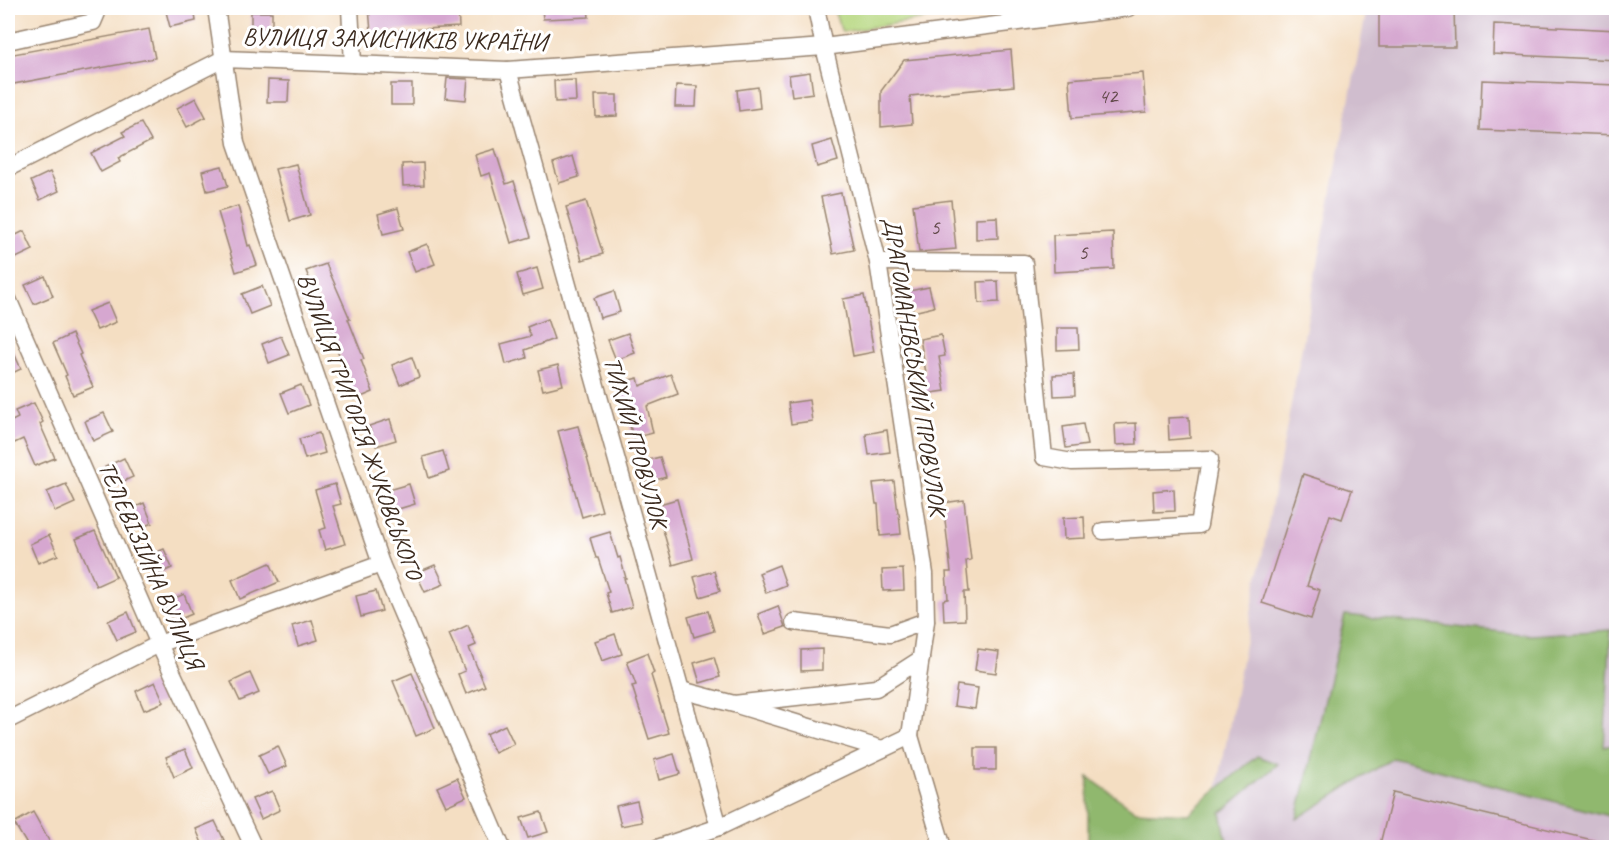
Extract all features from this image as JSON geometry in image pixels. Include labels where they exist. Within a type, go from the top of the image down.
[{"type":"street","points":[[8,41],[93,22],[99,8]]},
{"type":"street","name":"ВУЛИЦЯ ГРИГОРІЯ ЖУКОВСЬКОГО","points":[[216,8],[236,143],[381,564],[502,848]]},
{"type":"street","points":[[350,8],[353,64]]},
{"type":"street","name":"ДРАГОМАНІВСЬКИЙ ПРОВУЛОК","points":[[816,8],[878,262],[925,574],[926,621],[910,736]]},
{"type":"street","name":"ВУЛИЦЯ ЗАХИСНИКІВ УКРАЇНИ","points":[[8,168],[223,59],[508,70],[824,47],[1128,8]]},
{"type":"street","name":"ТИХИЙ ПРОВУЛОК","points":[[508,70],[719,827]]},
{"type":"street","points":[[878,262],[1024,263],[1044,457],[1072,462],[1210,459],[1199,525],[1103,531]]},
{"type":"street","name":"ТЕЛЕВІЗІЙНА ВУЛИЦЯ","points":[[8,299],[159,644],[254,848]]},
{"type":"street","points":[[8,720],[159,644],[381,564]]},
{"type":"street","points":[[794,622],[891,634],[926,621]]},
{"type":"street","points":[[734,704],[876,688],[921,658]]},
{"type":"street","points":[[681,690],[882,749]]},
{"type":"street","points":[[657,848],[719,827],[910,736],[943,848]]},
{"type":"shaded area","points":[[1367,8],[1616,8],[1616,847],[1206,848]]},
{"type":"green space","points":[[833,8],[994,8],[842,32]]},
{"type":"green space","points":[[1345,615],[1530,635],[1611,630],[1604,746],[1616,746],[1616,818],[1393,758],[1297,819]]},
{"type":"green space","points":[[1257,756],[1278,764],[1221,813],[1228,847],[1212,847],[1141,835],[1129,847],[1088,847],[1088,777],[1136,811],[1188,814]]},
{"type":"building","points":[[165,8],[194,8],[196,21],[170,27]]},
{"type":"building","points":[[369,8],[458,8],[459,27],[371,32]]},
{"type":"building","points":[[542,8],[588,8],[589,17],[543,19]]},
{"type":"building","points":[[1379,8],[1454,8],[1455,47],[1379,47]]},
{"type":"building","points":[[251,12],[272,12],[272,33],[251,33]]},
{"type":"building","points":[[1494,24],[1617,30],[1617,60],[1493,54]]},
{"type":"building","points":[[149,29],[155,58],[8,85],[8,55]]},
{"type":"building","points":[[1011,50],[1014,86],[910,96],[912,124],[881,127],[881,91],[904,60]]},
{"type":"building","points":[[810,72],[813,93],[792,96],[789,75]]},
{"type":"building","points":[[1143,73],[1146,112],[1072,118],[1069,79]]},
{"type":"building","points":[[447,78],[468,79],[466,100],[445,98]]},
{"type":"building","points":[[268,80],[289,81],[288,102],[267,102]]},
{"type":"building","points":[[575,80],[576,101],[555,102],[554,81]]},
{"type":"building","points":[[1482,80],[1617,85],[1617,135],[1480,130]]},
{"type":"building","points":[[391,84],[412,84],[412,105],[391,105]]},
{"type":"building","points":[[676,85],[697,86],[696,107],[675,107]]},
{"type":"building","points":[[758,87],[760,108],[739,111],[737,90]]},
{"type":"building","points":[[595,95],[617,95],[617,116],[596,117]]},
{"type":"building","points":[[196,98],[206,117],[187,127],[177,108]]},
{"type":"building","points":[[141,123],[151,141],[118,158],[120,162],[101,172],[91,153],[125,136],[122,132]]},
{"type":"building","points":[[832,140],[838,161],[817,167],[812,146]]},
{"type":"building","points":[[495,149],[506,184],[514,181],[531,237],[511,243],[490,173],[481,176],[475,155]]},
{"type":"building","points":[[573,156],[579,177],[559,183],[553,163]]},
{"type":"building","points":[[423,163],[424,185],[403,186],[402,164]]},
{"type":"building","points":[[296,164],[310,215],[290,221],[275,169]]},
{"type":"building","points":[[222,166],[228,186],[207,191],[202,171]]},
{"type":"building","points":[[50,172],[59,191],[40,200],[31,181]]},
{"type":"building","points":[[841,193],[854,250],[833,254],[821,197]]},
{"type":"building","points":[[951,200],[956,249],[919,252],[913,205]]},
{"type":"building","points":[[586,201],[603,254],[582,260],[566,207]]},
{"type":"building","points":[[238,206],[248,246],[250,245],[257,265],[236,272],[218,212]]},
{"type":"building","points":[[398,208],[404,229],[383,234],[378,214]]},
{"type":"building","points":[[997,217],[998,238],[976,239],[976,218]]},
{"type":"building","points":[[24,231],[33,250],[14,259],[8,239]]},
{"type":"building","points":[[1113,232],[1114,269],[1054,272],[1053,235]]},
{"type":"building","points":[[427,244],[435,264],[415,272],[407,252]]},
{"type":"building","points":[[326,264],[350,319],[348,319],[364,359],[361,360],[373,392],[354,400],[346,380],[349,379],[336,347],[338,346],[306,271]]},
{"type":"building","points":[[537,268],[543,289],[523,295],[517,274]]},
{"type":"building","points":[[45,276],[53,296],[34,304],[25,285]]},
{"type":"building","points":[[998,281],[999,302],[979,303],[978,282]]},
{"type":"building","points":[[262,286],[270,306],[250,314],[242,294]]},
{"type":"building","points":[[929,287],[934,307],[913,312],[909,291]]},
{"type":"building","points":[[614,291],[620,312],[600,318],[594,298]]},
{"type":"building","points":[[864,295],[874,352],[853,356],[843,299]]},
{"type":"building","points":[[108,303],[116,322],[97,330],[88,311]]},
{"type":"building","points":[[547,319],[554,339],[525,350],[527,358],[506,364],[501,344],[531,336],[527,327]]},
{"type":"building","points":[[1057,328],[1078,328],[1079,349],[1057,350]]},
{"type":"building","points":[[628,333],[635,353],[616,360],[608,340]]},
{"type":"building","points":[[72,334],[93,387],[73,395],[53,343]]},
{"type":"building","points":[[941,335],[945,356],[939,357],[945,391],[924,394],[921,374],[926,373],[920,339]]},
{"type":"building","points":[[281,336],[289,355],[269,363],[262,344]]},
{"type":"building","points":[[8,339],[21,369],[8,375]]},
{"type":"building","points":[[412,357],[419,377],[400,385],[392,365]]},
{"type":"building","points":[[558,365],[563,385],[543,390],[538,370]]},
{"type":"building","points":[[671,374],[678,394],[647,406],[653,433],[633,438],[625,403],[622,403],[617,383],[638,378],[640,386]]},
{"type":"building","points":[[1074,374],[1075,395],[1054,396],[1053,375]]},
{"type":"building","points":[[301,385],[309,405],[289,413],[281,393]]},
{"type":"building","points":[[809,400],[812,421],[791,424],[788,403]]},
{"type":"building","points":[[34,403],[43,422],[40,424],[55,458],[35,466],[23,439],[8,446],[8,423],[18,418],[15,411]]},
{"type":"building","points":[[104,413],[113,432],[93,441],[85,421]]},
{"type":"building","points":[[1189,417],[1190,438],[1169,440],[1168,418]]},
{"type":"building","points":[[390,419],[396,440],[376,446],[369,426]]},
{"type":"building","points":[[1136,423],[1137,444],[1116,445],[1115,424]]},
{"type":"building","points":[[1083,424],[1087,445],[1066,448],[1063,427]]},
{"type":"building","points":[[578,426],[602,511],[582,517],[558,431]]},
{"type":"building","points":[[887,430],[890,452],[869,455],[866,434]]},
{"type":"building","points":[[319,433],[325,453],[305,459],[299,439]]},
{"type":"building","points":[[443,451],[449,471],[429,478],[423,457]]},
{"type":"building","points":[[660,457],[666,477],[646,483],[640,462]]},
{"type":"building","points":[[124,458],[133,477],[113,486],[105,467]]},
{"type":"building","points":[[1303,474],[1352,490],[1342,519],[1330,515],[1307,586],[1320,590],[1311,619],[1262,603]]},
{"type":"building","points":[[894,481],[901,534],[880,536],[878,504],[876,504],[873,483]]},
{"type":"building","points":[[66,484],[75,503],[55,512],[47,492]]},
{"type":"building","points":[[335,484],[341,504],[333,506],[345,544],[325,550],[319,530],[326,528],[315,490]]},
{"type":"building","points":[[409,484],[415,504],[395,510],[388,490]]},
{"type":"building","points":[[1174,489],[1175,511],[1154,512],[1153,491]]},
{"type":"building","points":[[677,499],[693,559],[673,565],[656,505]]},
{"type":"building","points":[[964,500],[971,560],[966,561],[969,592],[964,592],[965,620],[944,621],[943,600],[948,599],[946,572],[951,572],[943,503]]},
{"type":"building","points":[[144,503],[152,523],[133,531],[125,512]]},
{"type":"building","points":[[1084,517],[1085,538],[1064,539],[1063,518]]},
{"type":"building","points":[[95,531],[116,577],[96,586],[76,539]]},
{"type":"building","points":[[610,532],[618,558],[620,557],[632,607],[612,613],[606,593],[609,592],[590,538]]},
{"type":"building","points":[[49,535],[58,555],[38,563],[30,544]]},
{"type":"building","points":[[164,549],[172,568],[153,577],[145,557]]},
{"type":"building","points":[[270,563],[279,582],[240,599],[232,580]]},
{"type":"building","points":[[435,565],[444,584],[425,592],[416,573]]},
{"type":"building","points":[[779,565],[786,585],[766,593],[759,573]]},
{"type":"building","points":[[903,569],[904,590],[883,591],[882,570]]},
{"type":"building","points":[[714,571],[720,591],[700,597],[694,577]]},
{"type":"building","points":[[376,591],[382,611],[361,617],[356,596]]},
{"type":"building","points":[[184,594],[192,614],[173,622],[164,603]]},
{"type":"building","points":[[778,606],[785,627],[765,634],[758,614]]},
{"type":"building","points":[[708,611],[714,631],[694,637],[688,617]]},
{"type":"building","points":[[128,612],[136,632],[117,640],[108,621]]},
{"type":"building","points":[[312,620],[318,640],[298,646],[292,626]]},
{"type":"building","points":[[468,625],[476,645],[469,648],[485,686],[466,694],[458,674],[465,671],[449,634]]},
{"type":"building","points":[[615,634],[622,654],[602,661],[595,641]]},
{"type":"building","points":[[822,649],[822,670],[801,671],[801,650]]},
{"type":"building","points":[[978,649],[999,652],[996,673],[975,670]]},
{"type":"building","points":[[647,653],[654,673],[651,675],[669,733],[649,739],[632,686],[636,685],[627,661]]},
{"type":"building","points":[[714,657],[720,677],[700,683],[694,663]]},
{"type":"building","points":[[250,673],[259,693],[240,701],[231,682]]},
{"type":"building","points":[[412,673],[435,728],[416,736],[393,681]]},
{"type":"building","points":[[155,682],[164,702],[144,710],[136,691]]},
{"type":"building","points":[[957,685],[978,688],[975,709],[954,706]]},
{"type":"building","points":[[505,725],[514,744],[495,753],[486,734]]},
{"type":"building","points":[[278,746],[287,766],[268,774],[259,755]]},
{"type":"building","points":[[975,748],[996,748],[996,770],[975,770]]},
{"type":"building","points":[[185,749],[193,768],[174,777],[166,757]]},
{"type":"building","points":[[674,754],[680,774],[659,780],[654,760]]},
{"type":"building","points":[[457,778],[466,797],[446,806],[437,787]]},
{"type":"building","points":[[272,791],[280,810],[261,819],[252,799]]},
{"type":"building","points":[[1393,792],[1605,843],[1605,848],[1379,848]]},
{"type":"building","points":[[637,801],[642,822],[621,826],[616,806]]},
{"type":"building","points":[[33,812],[53,848],[29,848],[14,823]]},
{"type":"building","points":[[541,812],[548,832],[528,838],[521,818]]},
{"type":"building","points":[[215,821],[224,840],[204,848],[196,829]]}]
